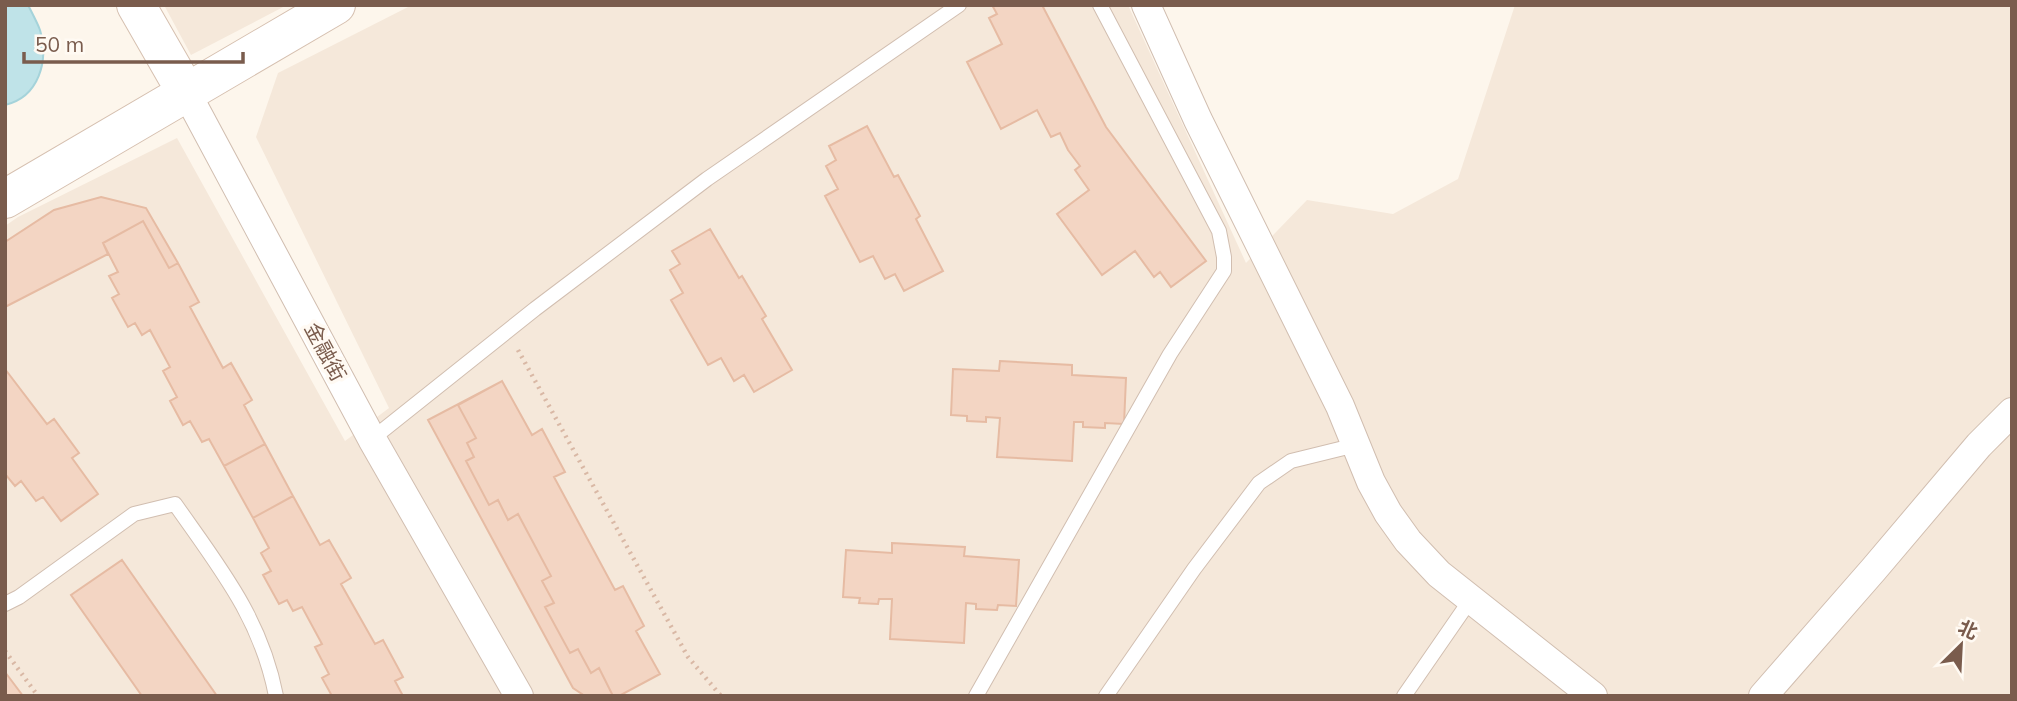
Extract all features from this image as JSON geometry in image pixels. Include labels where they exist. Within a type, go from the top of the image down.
[{"type":"street","name":"金融街","points":[[136,5],[186,92],[372,439],[519,696]]},
{"type":"street","points":[[5,199],[337,5]]},
{"type":"street","points":[[1146,5],[1198,120],[1340,406],[1371,482],[1388,513],[1408,541],[1439,574],[1593,696]]},
{"type":"street","points":[[1763,696],[1979,444],[2012,412]]},
{"type":"lane","points":[[372,439],[508,331],[708,179],[959,5]]},
{"type":"lane","points":[[976,696],[1170,354],[1224,271],[1219,231],[1100,5]]},
{"type":"lane","points":[[1106,696],[1194,569],[1259,483],[1291,461],[1356,445]]},
{"type":"lane","points":[[5,604],[19,597],[134,514],[175,504],[236,591],[262,645],[276,696]]},
{"type":"lane","points":[[1404,696],[1471,599]]},
{"type":"path","points":[[508,331],[688,657],[721,696]]},
{"type":"path","points":[[5,651],[37,696]]},
{"type":"shaded area","points":[[164,5],[287,5],[191,55]]},
{"type":"shaded area","points":[[412,5],[1128,5],[1246,263],[1307,200],[1393,214],[1458,179],[1515,5],[2012,5],[2012,696],[5,696],[5,226],[177,138],[345,441],[389,408],[256,137],[278,73]]},
{"type":"water","points":[[5,5],[28,5],[40,30],[43,54],[39,76],[33,86],[17,101],[5,105]]},
{"type":"building","points":[[992,5],[1042,5],[1106,127],[1206,261],[1171,287],[1160,272],[1154,277],[1135,251],[1102,275],[1057,214],[1089,190],[1075,170],[1080,166],[1060,133],[1051,137],[1037,110],[1001,129],[967,62],[1002,44],[989,18],[997,14]]},
{"type":"building","points":[[867,126],[894,177],[898,175],[920,216],[916,219],[943,271],[904,291],[895,274],[885,279],[873,256],[860,262],[825,196],[838,189],[826,166],[836,160],[829,146]]},
{"type":"building","points":[[101,197],[146,208],[178,263],[169,268],[143,221],[103,243],[108,254],[5,307],[5,242],[54,210]]},
{"type":"building","points":[[143,221],[169,268],[178,263],[199,302],[190,307],[223,368],[231,363],[252,400],[244,405],[265,444],[224,466],[209,439],[202,442],[190,421],[183,425],[170,401],[177,397],[163,371],[170,367],[150,330],[142,335],[135,323],[128,327],[112,298],[119,294],[109,276],[118,272],[103,243]]},
{"type":"building","points":[[710,229],[739,278],[742,276],[766,316],[762,319],[792,370],[754,392],[744,375],[734,381],[721,358],[708,365],[671,300],[683,293],[670,270],[680,264],[672,251]]},
{"type":"building","points":[[1000,361],[1072,365],[1072,375],[1126,378],[1124,424],[1105,423],[1105,428],[1083,427],[1083,422],[1074,422],[1072,461],[997,457],[1000,418],[986,417],[986,422],[967,421],[967,416],[951,415],[953,369],[999,371]]},
{"type":"building","points":[[5,369],[47,424],[54,419],[79,453],[72,458],[98,494],[61,521],[43,497],[36,501],[21,481],[15,486],[5,474]]},
{"type":"building","points":[[502,381],[532,435],[542,429],[565,472],[554,477],[615,590],[623,586],[644,626],[636,631],[660,674],[619,696],[585,696],[573,688],[428,420]]},
{"type":"building","points":[[502,381],[532,435],[542,429],[565,472],[554,477],[615,590],[623,586],[644,626],[636,631],[660,674],[619,696],[613,696],[599,668],[591,673],[578,649],[570,653],[545,607],[554,603],[542,581],[551,576],[518,514],[508,520],[498,500],[489,505],[466,461],[474,457],[467,443],[476,438],[458,405]]},
{"type":"building","points":[[265,444],[293,496],[253,518],[224,466]]},
{"type":"building","points":[[293,496],[320,545],[329,540],[351,578],[341,584],[375,644],[383,640],[403,677],[395,681],[403,696],[332,696],[322,678],[329,674],[315,647],[322,644],[302,607],[293,611],[287,600],[279,604],[263,575],[271,571],[261,553],[269,548],[253,518]]},
{"type":"building","points":[[892,543],[965,547],[964,556],[1019,560],[1016,606],[998,605],[997,610],[976,609],[976,604],[966,603],[964,643],[890,639],[892,599],[879,599],[878,604],[859,603],[860,598],[843,597],[846,550],[892,553]]},
{"type":"building","points":[[122,560],[217,696],[142,696],[71,595]]},
{"type":"building","points":[[5,672],[23,696],[5,696]]},
{"type":"building","points":[[5,672],[23,696],[5,696]]}]
